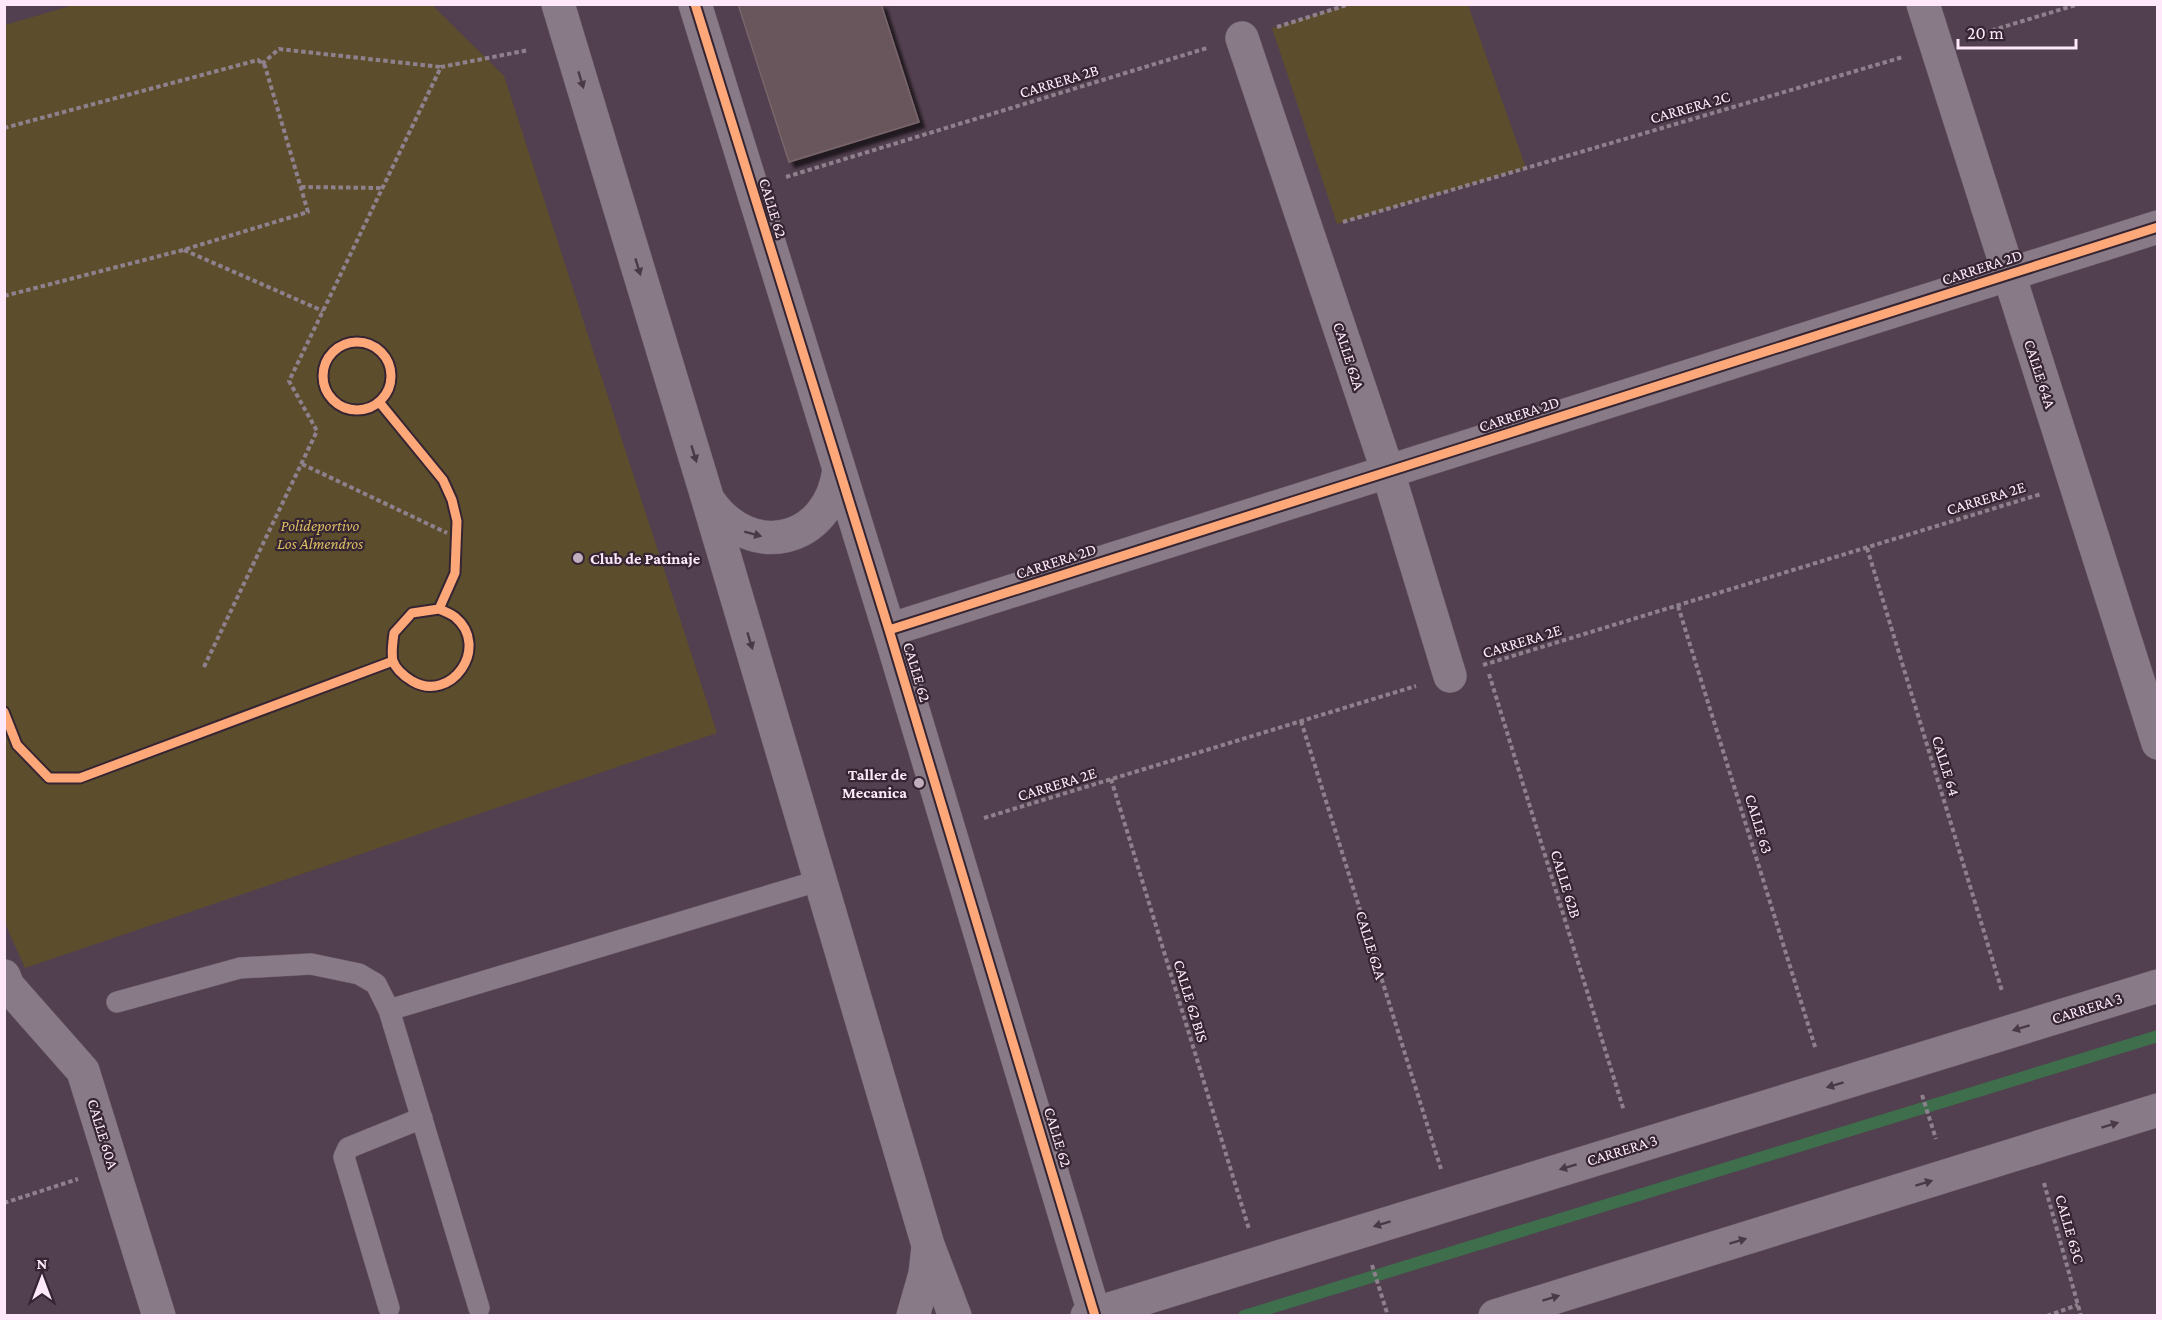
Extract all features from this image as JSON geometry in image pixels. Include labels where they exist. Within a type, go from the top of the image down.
[{"type":"street","name":"CALLE 62","points":[[695,4],[889,630],[1092,1315]]},
{"type":"street","name":"CALLE 64A","points":[[1923,4],[2157,743]]},
{"type":"street","points":[[558,11],[708,500],[928,1245],[955,1316]]},
{"type":"street","name":"CALLE 62A","points":[[1242,38],[1388,472],[1450,676]]},
{"type":"street","name":"CARRERA 2D","points":[[889,630],[2157,227]]},
{"type":"street","points":[[708,500],[718,515],[732,527],[749,535],[767,538],[785,536],[803,529],[818,518],[829,504],[837,487],[838,469]]},
{"type":"street","name":"CALLE 60A","points":[[4,976],[8,986],[83,1071],[159,1316]]},
{"type":"street","name":"CARRERA 3","points":[[1092,1315],[2157,986]]},
{"type":"street","points":[[1495,1316],[2157,1110]]},
{"type":"street","points":[[913,1316],[925,1274],[928,1245]]},
{"type":"lane","points":[[389,1010],[821,880]]},
{"type":"lane","points":[[117,1002],[240,968],[312,964],[359,974],[376,984],[389,1010],[480,1308]]},
{"type":"lane","points":[[389,1308],[344,1157],[348,1149],[422,1118]]},
{"type":"path","points":[[262,64],[279,49],[441,67],[529,50]]},
{"type":"path","points":[[4,128],[258,60],[265,66],[308,212],[183,250],[4,296]]},
{"type":"path","points":[[204,667],[317,431],[289,381],[441,67]]},
{"type":"path","points":[[301,187],[383,188]]},
{"type":"path","points":[[183,250],[323,311]]},
{"type":"path","points":[[302,464],[452,532],[456,542]]},
{"type":"path","points":[[1921,1094],[1938,1146]]},
{"type":"path","points":[[4,1203],[113,1168]]},
{"type":"path","points":[[1372,1262],[1388,1316]]},
{"type":"path","points":[[2047,1316],[2078,1305]]},
{"type":"green space","name":"Polideportivo Los Almendros","points":[[77,4],[432,5],[504,76],[717,733],[25,968],[4,921],[5,25]]},
{"type":"green space","points":[[1351,4],[1468,5],[1526,168],[1337,224],[1272,28]]},
{"type":"building","points":[[738,4],[881,4],[919,122],[789,162]]},
{"type":"waterway","points":[[1244,1316],[2158,1036]]},
{"type":"cycle path","points":[[695,4],[889,630],[1095,1316]]},
{"type":"cycle path","points":[[889,630],[2158,227]]},
{"type":"cycle path","points":[[350,342],[364,342],[376,347],[386,357],[391,376],[386,395],[376,405],[364,410],[350,410],[338,405],[328,395],[323,383],[323,369],[328,357],[338,347],[350,342]]},
{"type":"cycle path","points":[[380,403],[443,480],[452,500],[457,521],[455,573],[439,609]]},
{"type":"cycle path","points":[[439,609],[455,617],[465,629],[469,643],[467,656],[462,669],[452,679],[440,685],[427,686],[412,681],[396,667],[392,654],[394,633],[412,613],[439,609]]},
{"type":"cycle path","points":[[4,712],[17,745],[49,778],[80,778],[393,661]]},
{"type":"place","name":"Club de Patinaje","points":[[578,558]]},
{"type":"place","name":"Taller de Mecanica","points":[[919,783]]}]
